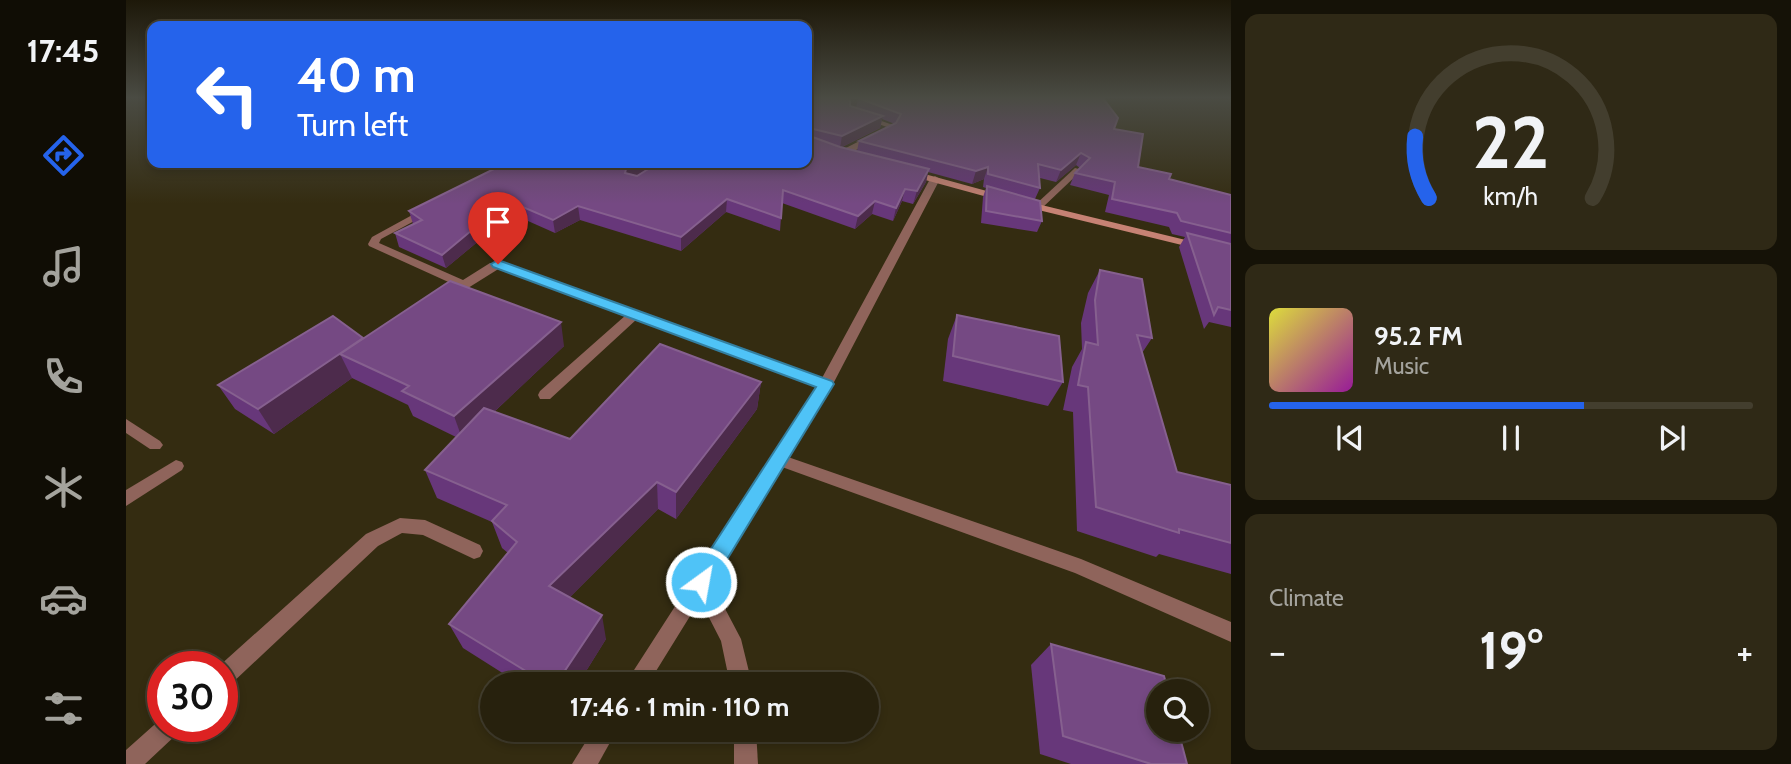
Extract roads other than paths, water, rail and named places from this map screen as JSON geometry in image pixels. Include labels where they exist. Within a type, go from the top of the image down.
[{"type":"street","points":[[841,154],[884,133]]},
{"type":"street","points":[[830,151],[854,158]]},
{"type":"street","points":[[895,169],[1038,208],[1231,254]]},
{"type":"street","points":[[1038,208],[1078,170]]},
{"type":"street","points":[[643,672],[826,384],[935,179]]},
{"type":"street","points":[[437,206],[377,237],[373,244],[464,285]]},
{"type":"street","points":[[433,306],[498,264],[826,384]]},
{"type":"street","points":[[545,395],[634,314]]},
{"type":"street","points":[[126,425],[155,445]]},
{"type":"street","points":[[777,458],[1081,567],[1231,632]]},
{"type":"street","points":[[126,499],[176,466]]},
{"type":"street","points":[[238,662],[372,540],[400,525],[425,528],[474,551]]},
{"type":"street","points":[[701,582],[731,639],[738,672]]},
{"type":"street","points":[[128,764],[152,742]]},
{"type":"street","points":[[584,764],[598,742]]},
{"type":"street","points":[[745,742],[746,764]]}]
